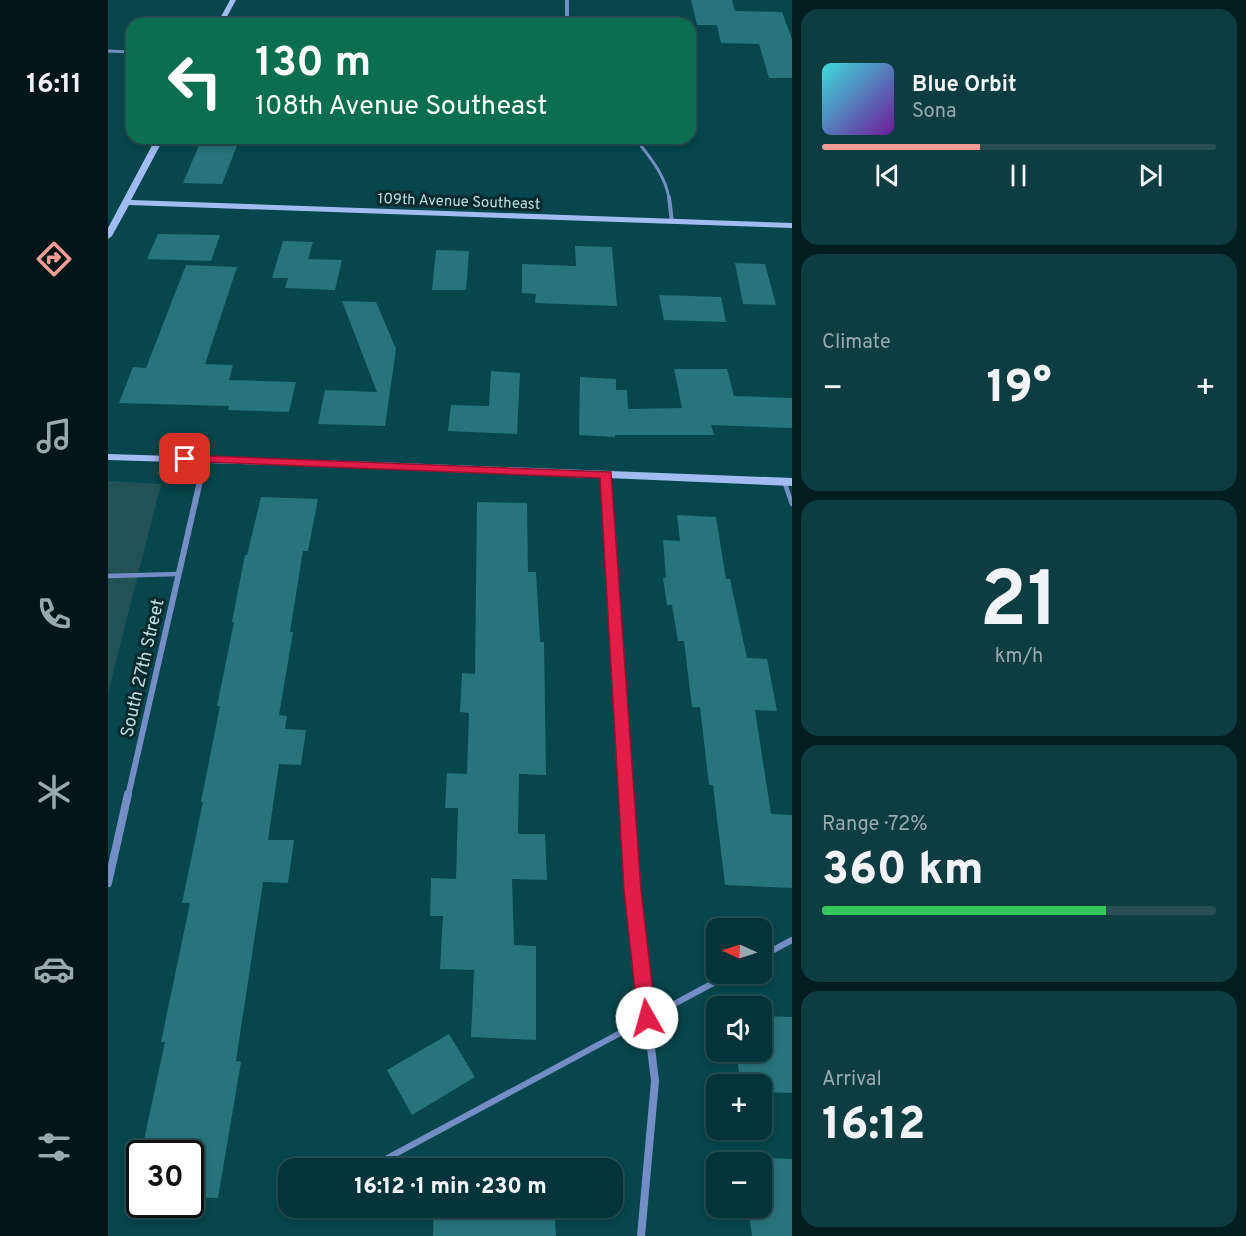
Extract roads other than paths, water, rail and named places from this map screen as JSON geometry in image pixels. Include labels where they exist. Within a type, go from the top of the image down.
[{"type":"street","points":[[223,18],[233,0]]},
{"type":"street","points":[[567,0],[567,18]]},
{"type":"street","points":[[108,236],[157,144]]},
{"type":"street","name":"109th Avenue Southeast","points":[[126,202],[792,226]]},
{"type":"street","points":[[108,457],[788,482]]},
{"type":"street","name":"South 27th Street","points":[[108,883],[205,459]]},
{"type":"street","points":[[606,474],[632,890],[655,1082],[641,1236]]},
{"type":"lane","points":[[108,51],[126,52]]},
{"type":"lane","points":[[639,144],[655,165],[668,189],[672,222]]},
{"type":"lane","points":[[788,482],[792,504]]},
{"type":"lane","points":[[108,576],[178,574]]},
{"type":"lane","points":[[772,951],[792,940]]},
{"type":"lane","points":[[388,1158],[711,984]]}]
